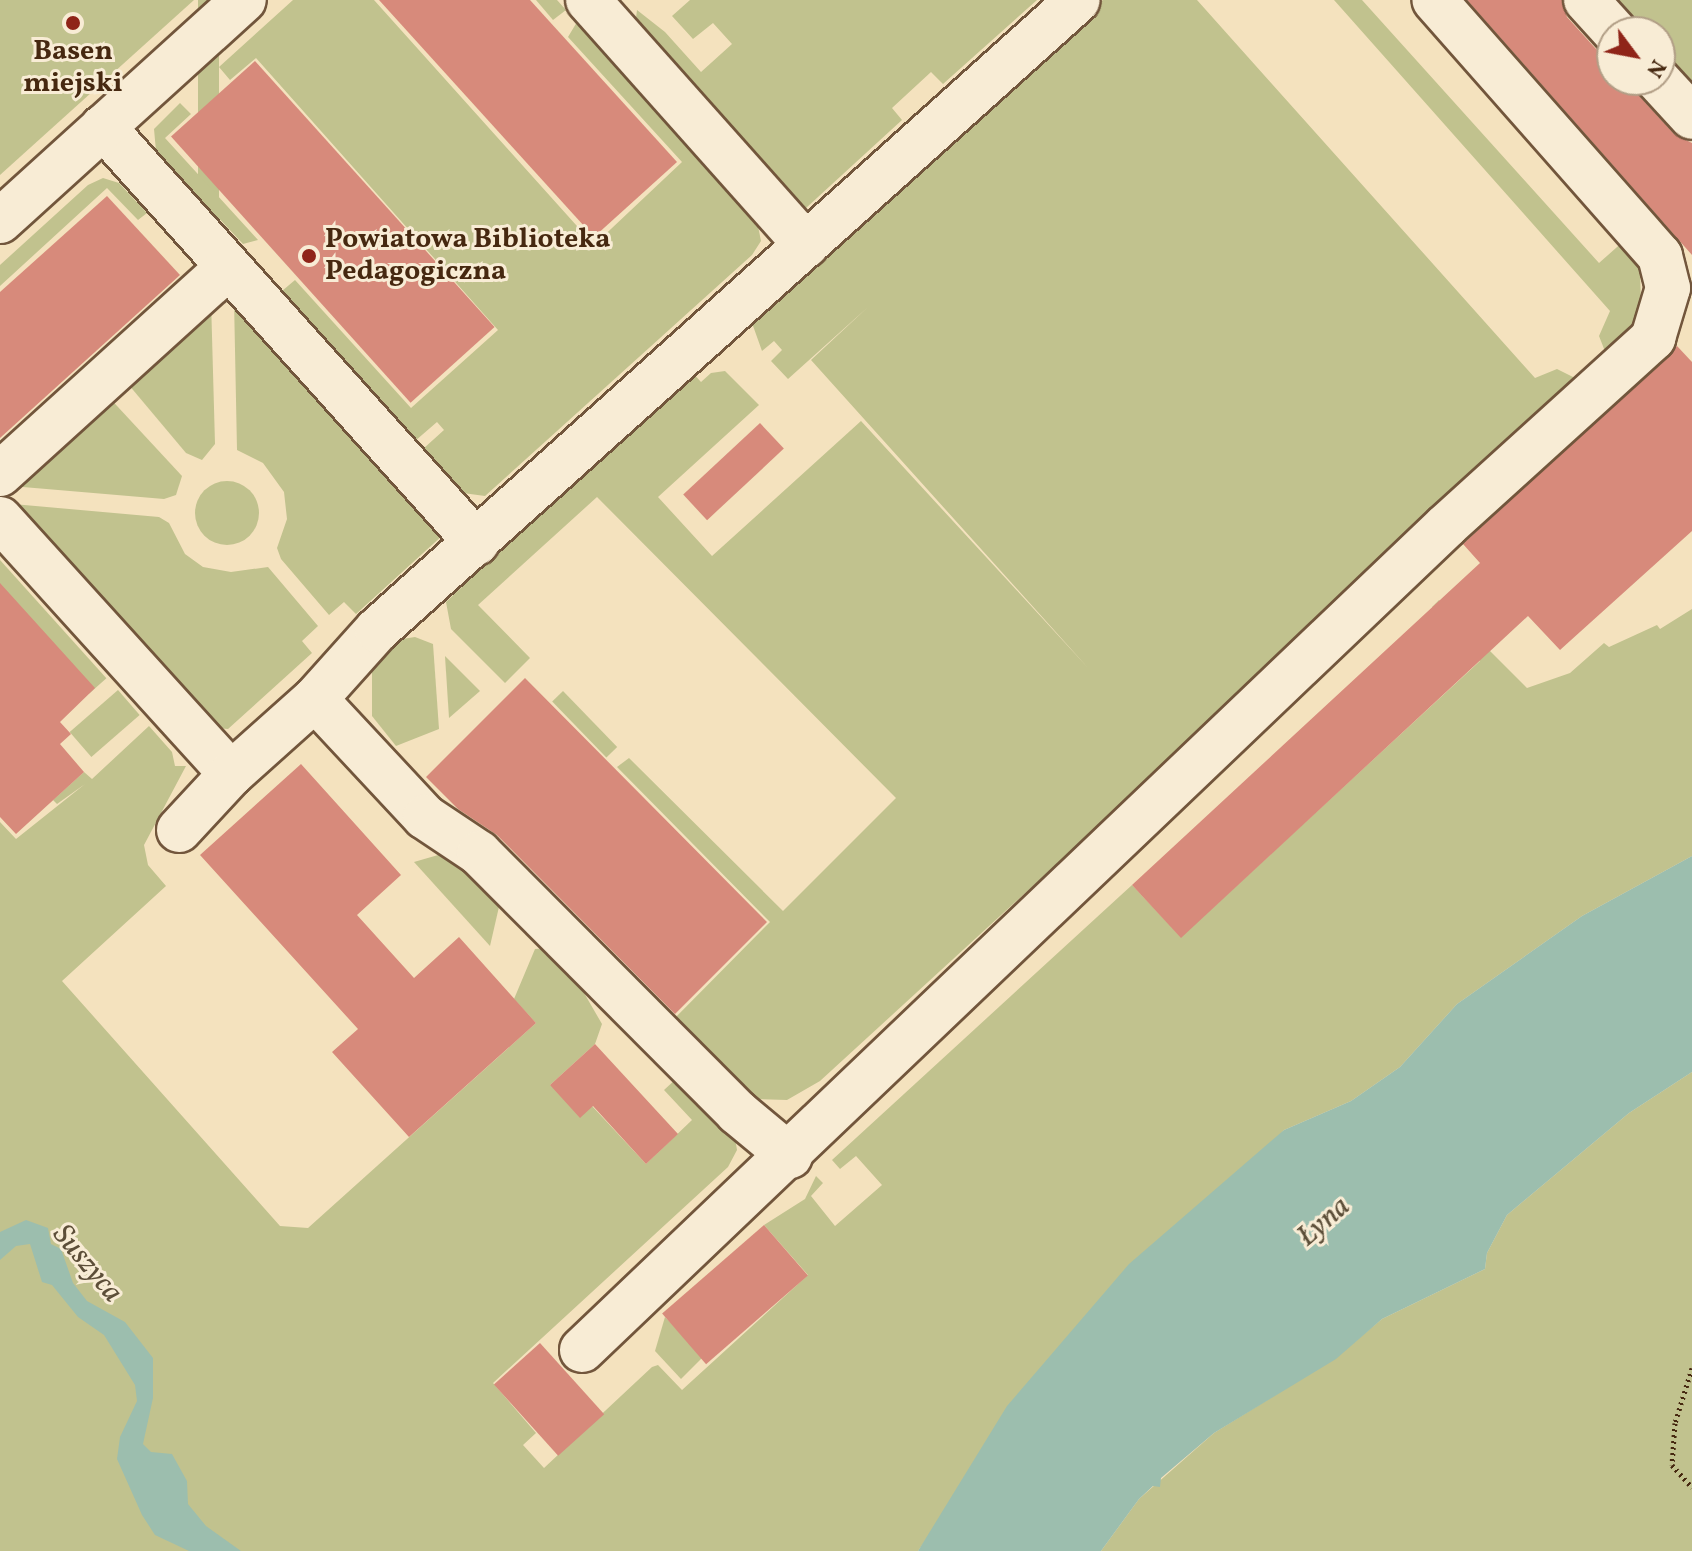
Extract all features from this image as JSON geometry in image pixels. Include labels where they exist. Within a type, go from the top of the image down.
[{"type":"street","points":[[0,221],[244,0]]},
{"type":"street","points":[[588,0],[806,245]]},
{"type":"street","points":[[582,1350],[790,1156],[1446,526],[1641,352],[1661,323],[1668,288],[1660,256],[1645,233],[1434,0]]},
{"type":"street","points":[[1586,0],[1600,16]]},
{"type":"street","points":[[179,830],[231,774],[315,699],[377,630],[1075,1]]},
{"type":"street","points":[[1673,96],[1692,117]]},
{"type":"street","points":[[103,127],[477,543]]},
{"type":"street","points":[[0,474],[228,267]]},
{"type":"street","points":[[0,519],[231,774]]},
{"type":"street","points":[[315,699],[425,817],[479,853],[737,1112],[790,1156]]},
{"type":"path","points":[[1692,1368],[1675,1423],[1672,1465],[1692,1487]]},
{"type":"green space","points":[[0,0],[194,0],[0,175]]},
{"type":"green space","points":[[198,0],[219,0],[219,267],[198,267]]},
{"type":"green space","points":[[293,0],[374,0],[594,245],[682,162],[568,37],[577,22],[758,226],[761,241],[752,255],[485,496],[463,493],[423,449],[444,430],[437,422],[415,441],[282,291],[295,280],[411,408],[498,330],[256,58],[230,80],[219,67]]},
{"type":"green space","points":[[536,0],[557,0],[566,10],[553,20]]},
{"type":"green space","points":[[690,0],[1037,0],[943,84],[931,72],[892,108],[902,120],[806,208],[796,205],[635,26],[637,10],[665,32],[701,72],[732,44],[713,23],[693,39],[672,16]]},
{"type":"green space","points":[[1103,0],[1197,0],[1535,378],[1557,369],[1583,382],[820,1081],[787,1100],[757,1099],[670,1023],[770,922],[617,767],[629,758],[783,911],[896,798],[597,497],[478,605],[530,658],[505,683],[451,629],[446,602],[691,371],[701,382],[711,373],[725,371],[759,405],[658,497],[712,556],[861,421],[1089,669],[811,360],[868,307],[788,379],[771,361],[782,350],[774,341],[762,351],[752,316]]},
{"type":"green space","points":[[1334,0],[1362,0],[1599,263],[1625,240],[1640,272],[1641,303],[1631,331],[1608,359],[1599,336],[1610,311]]},
{"type":"green space","points":[[1607,0],[1692,0],[1692,94],[1676,76],[1676,16],[1622,16]]},
{"type":"green space","points":[[180,103],[191,114],[165,138],[258,240],[243,244],[156,151],[154,129]]},
{"type":"green space","points":[[103,178],[119,183],[147,213],[138,220],[107,188],[0,286],[0,265],[88,185]]},
{"type":"green space","points":[[211,300],[215,444],[202,460],[186,453],[123,378]]},
{"type":"green space","points":[[234,300],[444,534],[356,614],[344,602],[329,615],[281,559],[277,548],[287,519],[284,492],[263,463],[237,450]]},
{"type":"green space","points":[[105,393],[182,476],[176,495],[164,499],[11,486]]},
{"type":"green space","points":[[227,481],[245,487],[253,495],[259,513],[253,531],[245,539],[227,545],[209,539],[201,531],[195,513],[201,495],[209,487]]},
{"type":"green space","points":[[13,504],[159,517],[169,523],[185,554],[203,567],[231,572],[268,567],[318,626],[302,641],[312,653],[228,729],[216,728]]},
{"type":"green space","points":[[0,560],[106,678],[89,694],[0,594]]},
{"type":"green space","points":[[1439,600],[1527,688],[1570,673],[1604,643],[1609,647],[1657,625],[1660,629],[1692,609],[1692,856],[1582,916],[1457,1004],[1400,1067],[1351,1101],[1284,1130],[946,1511],[918,1551],[0,1551],[0,822],[16,839],[85,784],[57,804],[53,800],[84,772],[92,779],[149,726],[172,752],[175,766],[186,766],[144,845],[148,865],[166,886],[62,981],[280,1226],[308,1228],[536,1023],[514,999],[535,949],[550,948],[569,967],[602,1024],[595,1044],[550,1085],[592,1106],[646,1164],[692,1120],[664,1090],[677,1078],[735,1138],[737,1150],[728,1167],[493,1383],[536,1433],[523,1445],[544,1468],[652,1367],[658,1365],[682,1390],[808,1275],[764,1225],[805,1199],[816,1176],[823,1183],[811,1196],[835,1226],[882,1185],[856,1156],[840,1169],[832,1160],[1132,885],[1181,937],[1480,661],[1432,607]]},
{"type":"green space","points":[[415,637],[433,644],[439,729],[396,746],[372,716],[372,672],[396,640]]},
{"type":"green space","points":[[445,656],[480,691],[449,718]]},
{"type":"green space","points":[[118,690],[140,715],[91,757],[70,732]]},
{"type":"green space","points":[[563,691],[617,747],[606,758],[552,701]]},
{"type":"green space","points":[[445,853],[501,898],[490,946],[414,862]]},
{"type":"green space","points":[[1692,1072],[1692,1551],[1101,1551],[1139,1499],[1214,1433],[1335,1358],[1382,1319],[1485,1269],[1487,1253],[1507,1215],[1629,1113]]},
{"type":"green space","points":[[665,1317],[703,1357],[681,1379],[655,1351]]},
{"type":"water","name":"Łyna","points":[[1692,856],[1692,1072],[1629,1113],[1507,1215],[1487,1253],[1485,1269],[1382,1319],[1336,1359],[1214,1433],[1161,1478],[1160,1487],[1153,1486],[1139,1499],[1101,1551],[918,1551],[1007,1406],[1129,1264],[1284,1130],[1351,1101],[1400,1067],[1457,1004],[1582,916]]},
{"type":"water","points":[[26,1220],[48,1228],[51,1244],[61,1249],[73,1283],[87,1301],[125,1322],[153,1358],[153,1398],[143,1444],[151,1452],[172,1454],[187,1481],[188,1504],[206,1526],[241,1551],[189,1551],[155,1535],[142,1515],[117,1459],[120,1437],[137,1401],[135,1385],[104,1335],[78,1317],[52,1285],[42,1282],[30,1244],[16,1246],[0,1260],[0,1232]]},
{"type":"building","points":[[379,0],[530,0],[677,162],[594,237]]},
{"type":"building","points":[[1467,0],[1562,0],[1567,17],[1596,49],[1596,96],[1640,96],[1674,134],[1692,143],[1692,255]]},
{"type":"building","points":[[255,61],[495,327],[411,403],[171,137]]},
{"type":"building","points":[[107,196],[180,275],[0,438],[0,292]]},
{"type":"building","points":[[1677,346],[1692,362],[1692,531],[1560,650],[1528,616],[1181,938],[1132,885],[1480,563],[1463,544]]},
{"type":"building","points":[[760,423],[784,449],[707,520],[683,495]]},
{"type":"building","points":[[0,583],[95,688],[60,722],[71,734],[60,744],[84,772],[16,834],[0,817]]},
{"type":"building","points":[[525,678],[767,922],[675,1014],[497,835],[458,809],[426,777]]},
{"type":"building","points":[[301,764],[401,875],[357,915],[414,978],[459,937],[536,1023],[409,1137],[332,1052],[358,1029],[200,855]]},
{"type":"building","points":[[595,1044],[678,1134],[646,1164],[593,1106],[580,1118],[550,1085]]},
{"type":"building","points":[[764,1225],[808,1276],[706,1364],[662,1314]]},
{"type":"building","points":[[540,1343],[604,1414],[558,1456],[494,1384]]},
{"type":"place","name":"Basen miejski","points":[[73,23]]},
{"type":"place","name":"Powiatowa Biblioteka Pedagogiczna","points":[[309,256]]},
{"type":"water label","name":"Suszyca","points":[[87,1264]]}]
